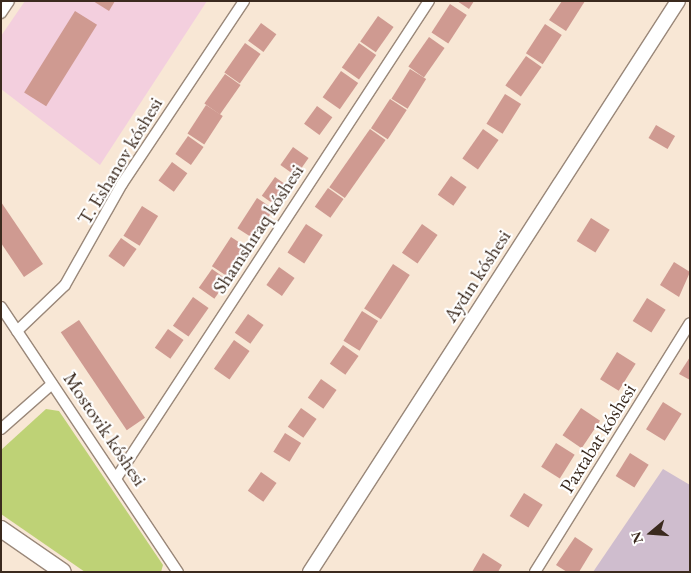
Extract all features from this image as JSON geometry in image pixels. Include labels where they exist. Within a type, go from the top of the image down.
[{"type":"main road","points":[[1,529],[63,572]]},
{"type":"street","points":[[1,13],[9,1]]},
{"type":"street","name":"T. Eshanov kóshesi","points":[[17,331],[65,286],[122,184],[244,1]]},
{"type":"street","name":"Shamshıraq kóshesi","points":[[117,477],[429,1]]},
{"type":"street","name":"Aydın kóshesi","points":[[310,572],[678,1]]},
{"type":"street","name":"Mostovik kóshesi","points":[[1,307],[117,477],[178,572]]},
{"type":"street","name":"Paxtabat kóshesi","points":[[536,572],[690,323]]},
{"type":"street","points":[[1,429],[52,384]]},
{"type":"shaded area","points":[[25,1],[207,1],[100,165],[1,89],[1,36]]},
{"type":"shaded area","points":[[663,469],[690,485],[690,572],[593,572]]},
{"type":"green space","points":[[46,409],[59,411],[163,565],[161,572],[85,572],[1,514],[1,450]]},
{"type":"building","points":[[93,1],[115,1],[109,11]]},
{"type":"building","points":[[457,1],[474,1],[469,9]]},
{"type":"building","points":[[562,1],[585,1],[566,31],[549,20]]},
{"type":"building","points":[[450,4],[467,15],[448,43],[431,33]]},
{"type":"building","points":[[75,11],[97,25],[46,106],[24,92]]},
{"type":"building","points":[[378,16],[394,27],[376,52],[360,41]]},
{"type":"building","points":[[261,23],[276,34],[263,52],[248,41]]},
{"type":"building","points":[[545,24],[562,35],[543,64],[526,53]]},
{"type":"building","points":[[429,37],[445,48],[424,77],[408,66]]},
{"type":"building","points":[[245,43],[261,54],[240,83],[224,72]]},
{"type":"building","points":[[359,43],[376,55],[359,80],[342,68]]},
{"type":"building","points":[[526,56],[542,67],[521,96],[505,85]]},
{"type":"building","points":[[410,69],[426,79],[408,109],[391,99]]},
{"type":"building","points":[[341,71],[358,83],[340,109],[323,97]]},
{"type":"building","points":[[225,74],[241,85],[220,114],[204,103]]},
{"type":"building","points":[[505,94],[521,104],[503,134],[486,124]]},
{"type":"building","points":[[390,99],[407,110],[388,139],[371,128]]},
{"type":"building","points":[[206,105],[223,116],[204,144],[187,134]]},
{"type":"building","points":[[317,106],[332,117],[319,135],[304,124]]},
{"type":"building","points":[[656,125],[675,136],[668,149],[648,138]]},
{"type":"building","points":[[370,129],[386,140],[345,198],[329,187]]},
{"type":"building","points":[[483,129],[499,140],[478,169],[462,158]]},
{"type":"building","points":[[188,136],[204,147],[191,165],[175,154]]},
{"type":"building","points":[[293,147],[309,158],[296,176],[280,165]]},
{"type":"building","points":[[172,162],[187,173],[174,192],[158,181]]},
{"type":"building","points":[[451,176],[467,187],[453,206],[438,195]]},
{"type":"building","points":[[275,177],[291,188],[277,207],[262,196]]},
{"type":"building","points":[[328,188],[344,199],[330,218],[315,207]]},
{"type":"building","points":[[257,198],[274,209],[254,239],[237,228]]},
{"type":"building","points":[[1,202],[43,264],[24,277],[1,243]]},
{"type":"building","points":[[142,206],[158,216],[140,246],[123,236]]},
{"type":"building","points":[[591,218],[610,230],[595,253],[577,241]]},
{"type":"building","points":[[306,224],[323,235],[304,263],[287,253]]},
{"type":"building","points":[[422,224],[438,235],[417,264],[402,253]]},
{"type":"building","points":[[231,237],[248,248],[229,277],[212,266]]},
{"type":"building","points":[[121,238],[137,249],[124,267],[108,256]]},
{"type":"building","points":[[674,262],[690,272],[679,297],[660,285]]},
{"type":"building","points":[[393,264],[410,275],[381,319],[364,308]]},
{"type":"building","points":[[279,267],[295,278],[282,296],[266,285]]},
{"type":"building","points":[[212,269],[228,280],[214,299],[199,288]]},
{"type":"building","points":[[193,297],[209,308],[188,337],[173,326]]},
{"type":"building","points":[[647,298],[666,310],[651,333],[633,321]]},
{"type":"building","points":[[362,311],[378,321],[360,351],[343,341]]},
{"type":"building","points":[[248,314],[264,325],[250,344],[235,333]]},
{"type":"building","points":[[79,320],[145,418],[127,430],[61,332]]},
{"type":"building","points":[[168,329],[184,340],[170,359],[155,348]]},
{"type":"building","points":[[234,340],[250,351],[229,380],[214,369]]},
{"type":"building","points":[[343,345],[359,356],[345,375],[330,364]]},
{"type":"building","points":[[617,352],[636,364],[619,391],[600,379]]},
{"type":"building","points":[[690,357],[690,380],[679,374]]},
{"type":"building","points":[[321,379],[337,390],[323,409],[308,398]]},
{"type":"building","points":[[663,402],[682,414],[665,441],[646,429]]},
{"type":"building","points":[[301,408],[317,419],[303,438],[288,427]]},
{"type":"building","points":[[581,408],[600,421],[582,448],[563,435]]},
{"type":"building","points":[[285,433],[301,443],[289,462],[273,452]]},
{"type":"building","points":[[556,443],[575,455],[560,478],[541,467]]},
{"type":"building","points":[[630,453],[649,465],[634,488],[616,476]]},
{"type":"building","points":[[261,472],[277,483],[263,502],[248,491]]},
{"type":"building","points":[[524,493],[543,505],[528,528],[510,516]]},
{"type":"building","points":[[575,537],[593,549],[579,572],[567,572],[556,565]]},
{"type":"building","points":[[483,553],[502,565],[498,572],[472,572]]}]
